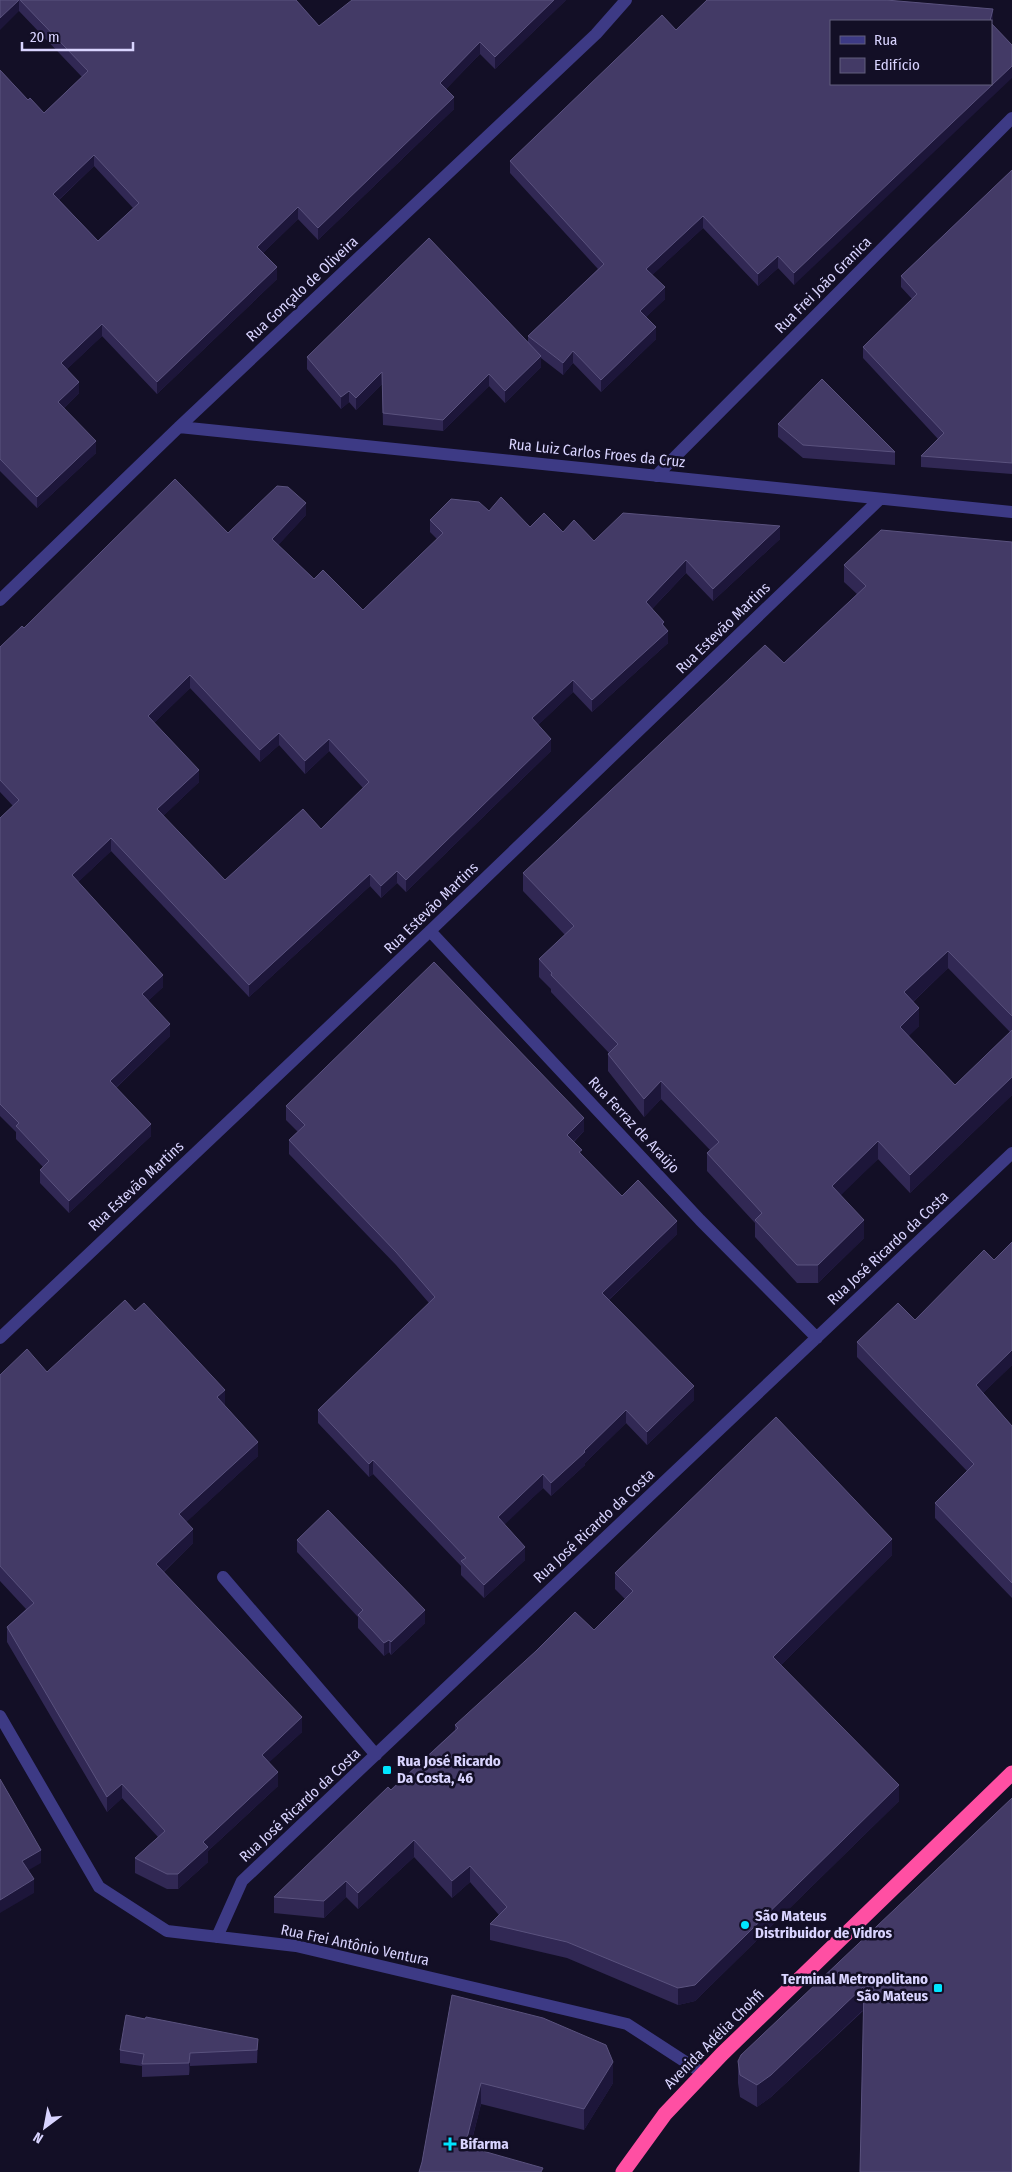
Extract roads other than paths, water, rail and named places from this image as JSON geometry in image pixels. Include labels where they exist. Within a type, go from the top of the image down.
[{"type":"highway","name":"Avenida Adélia Chohfi","points":[[623,2172],[664,2114],[770,2006],[1012,1773]]},
{"type":"street","name":"Rua Gonçalo de Oliveira","points":[[0,600],[179,427],[589,41],[626,0]]},
{"type":"street","name":"Rua Frei João Granica","points":[[656,476],[1012,118]]},
{"type":"street","name":"Rua Luiz Carlos Froes da Cruz","points":[[179,427],[1012,512]]},
{"type":"street","name":"Rua Estevão Martins","points":[[0,1338],[430,931],[880,498]]},
{"type":"street","name":"Rua Ferraz de Araújo","points":[[430,931],[700,1220],[817,1338]]},
{"type":"street","name":"Rua José Ricardo da Costa","points":[[217,1937],[242,1881],[1012,1152]]},
{"type":"street","points":[[223,1577],[376,1755]]},
{"type":"street","name":"Rua Frei Antônio Ventura","points":[[0,1716],[100,1887],[167,1931],[296,1946],[627,2024],[704,2074]]},
{"type":"place","name":"Rua José Ricardo Da Costa, 46","points":[[387,1770]]},
{"type":"place","name":"São Mateus Distribuidor de Vidros","points":[[745,1925]]},
{"type":"place","name":"Terminal Metropolitano São Mateus","points":[[938,1988]]},
{"type":"place","name":"Bifarma","points":[[450,2144]]}]
